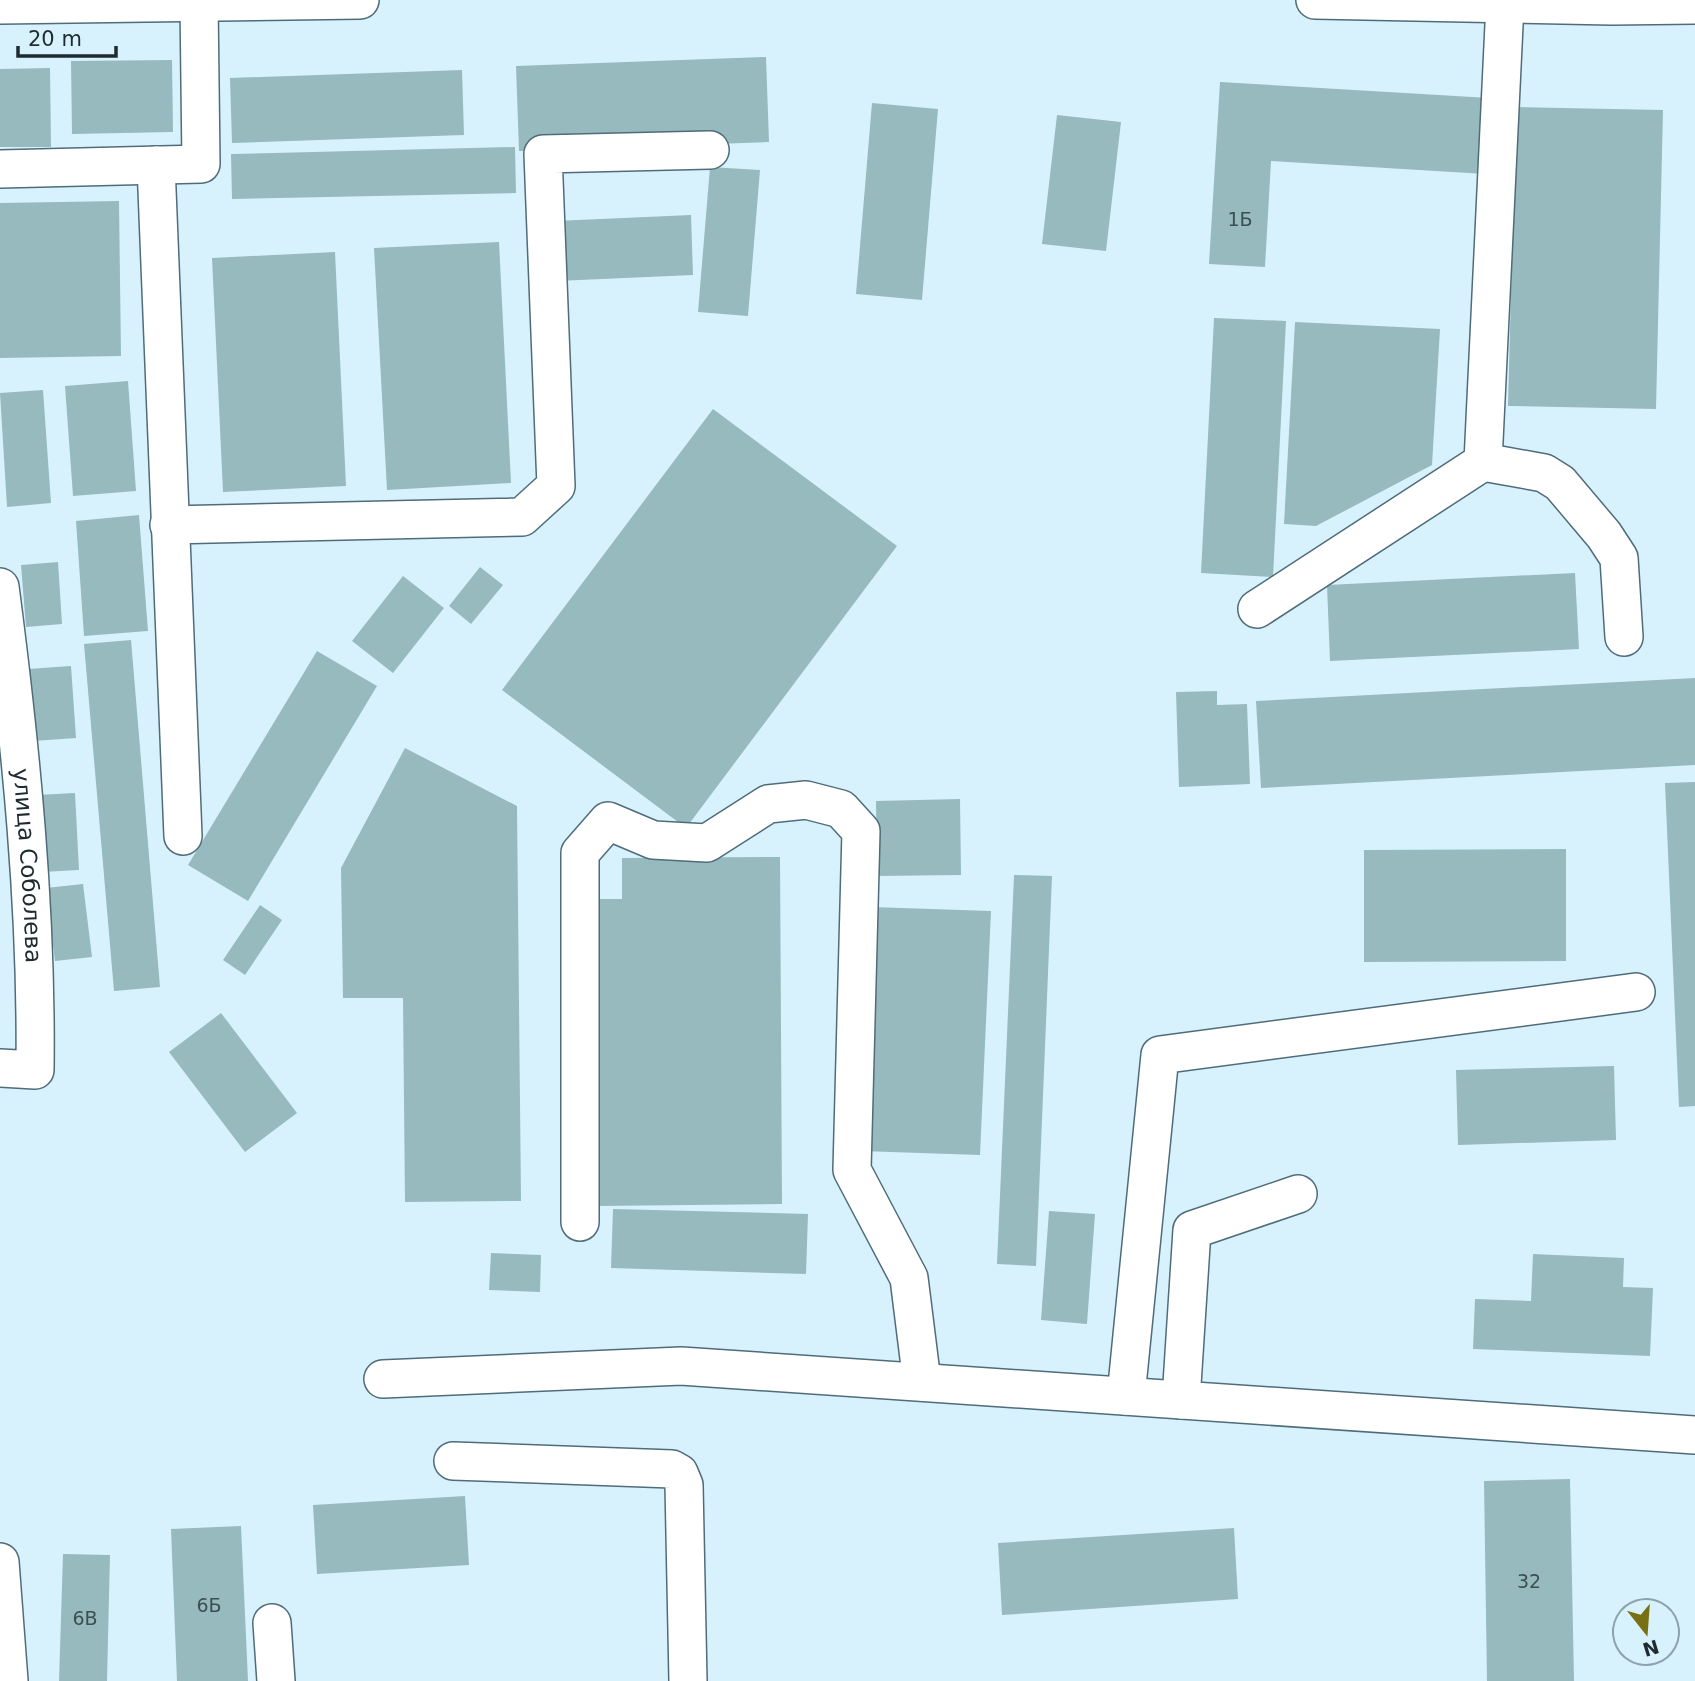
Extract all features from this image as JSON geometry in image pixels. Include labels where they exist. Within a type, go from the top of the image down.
[{"type":"street","points":[[0,5],[360,0]]},
{"type":"street","points":[[1315,0],[1695,5]]},
{"type":"street","points":[[0,169],[201,164],[199,2]]},
{"type":"street","points":[[1483,462],[1505,4]]},
{"type":"street","points":[[169,525],[522,517],[556,486],[543,154],[710,149]]},
{"type":"street","points":[[156,165],[183,836]]},
{"type":"street","points":[[1257,609],[1483,462],[1544,474],[1560,484],[1604,535],[1619,558],[1624,637]]},
{"type":"street","name":"улица Соболева","points":[[0,587],[10,742],[36,982],[35,1070],[0,1068]]},
{"type":"street","points":[[580,1222],[580,853],[608,821],[653,840],[707,843],[768,804],[806,800],[841,809],[862,831],[852,1170],[909,1278],[922,1382]]},
{"type":"street","points":[[1126,1396],[1160,1055],[1636,992]]},
{"type":"street","points":[[1181,1400],[1192,1230],[1298,1194]]},
{"type":"street","points":[[383,1379],[681,1366],[1695,1434]]},
{"type":"street","points":[[453,1461],[672,1469],[680,1473],[684,1485],[688,1681]]},
{"type":"street","points":[[0,1562],[9,1681]]},
{"type":"street","points":[[272,1623],[276,1681]]},
{"type":"building","points":[[766,57],[769,142],[519,151],[516,66]]},
{"type":"building","points":[[172,60],[173,132],[72,134],[71,61]]},
{"type":"building","points":[[50,68],[51,147],[0,147],[0,69]]},
{"type":"building","points":[[462,70],[464,135],[232,143],[230,78]]},
{"type":"building","points":[[1220,82],[1489,98],[1485,174],[1271,161],[1265,267],[1209,264]]},
{"type":"building","points":[[872,103],[938,109],[922,300],[856,294]]},
{"type":"building","points":[[1516,107],[1663,110],[1656,409],[1508,406]]},
{"type":"building","points":[[1057,115],[1121,122],[1106,251],[1042,244]]},
{"type":"building","points":[[515,147],[516,193],[232,199],[231,154]]},
{"type":"building","points":[[710,167],[760,170],[748,316],[698,312]]},
{"type":"building","points":[[119,201],[121,356],[0,358],[0,203]]},
{"type":"building","points":[[691,215],[693,275],[557,281],[555,221]]},
{"type":"building","points":[[499,242],[511,483],[387,490],[374,248]]},
{"type":"building","points":[[335,252],[346,486],[223,492],[212,258]]},
{"type":"building","points":[[1214,318],[1286,321],[1273,577],[1201,573]]},
{"type":"building","points":[[1295,322],[1440,329],[1432,465],[1316,526],[1284,524]]},
{"type":"building","points":[[128,381],[136,491],[73,496],[65,386]]},
{"type":"building","points":[[43,390],[51,503],[7,507],[0,393]]},
{"type":"building","points":[[713,409],[897,546],[686,828],[502,690]]},
{"type":"building","points":[[139,515],[148,631],[84,636],[76,521]]},
{"type":"building","points":[[58,562],[62,624],[26,627],[21,565]]},
{"type":"building","points":[[480,567],[503,585],[471,624],[449,606]]},
{"type":"building","points":[[1575,573],[1579,649],[1330,661],[1327,585]]},
{"type":"building","points":[[403,576],[444,608],[393,673],[352,641]]},
{"type":"building","points":[[131,640],[160,987],[114,991],[84,644]]},
{"type":"building","points":[[317,651],[377,686],[248,901],[188,865]]},
{"type":"building","points":[[71,666],[76,738],[33,741],[28,669]]},
{"type":"building","points":[[1695,678],[1695,765],[1261,788],[1256,701]]},
{"type":"building","points":[[1217,691],[1217,705],[1247,704],[1250,784],[1179,787],[1176,692]]},
{"type":"building","points":[[405,748],[517,806],[521,1201],[405,1202],[403,998],[343,998],[341,868]]},
{"type":"building","points":[[1695,782],[1695,1106],[1679,1107],[1665,783]]},
{"type":"building","points":[[75,793],[79,870],[42,872],[37,795]]},
{"type":"building","points":[[960,799],[961,875],[877,876],[876,801]]},
{"type":"building","points":[[1566,849],[1566,961],[1364,962],[1364,850]]},
{"type":"building","points":[[780,857],[782,1204],[596,1206],[594,899],[622,899],[622,858]]},
{"type":"building","points":[[1014,875],[1052,876],[1036,1266],[997,1264]]},
{"type":"building","points":[[83,884],[92,957],[55,961],[46,888]]},
{"type":"building","points":[[260,905],[282,920],[245,975],[223,960]]},
{"type":"building","points":[[871,907],[991,911],[980,1155],[861,1151]]},
{"type":"building","points":[[221,1013],[297,1113],[245,1152],[169,1052]]},
{"type":"building","points":[[1614,1066],[1616,1140],[1458,1145],[1456,1070]]},
{"type":"building","points":[[613,1209],[808,1214],[806,1274],[611,1268]]},
{"type":"building","points":[[1049,1211],[1095,1214],[1087,1324],[1041,1320]]},
{"type":"building","points":[[491,1253],[541,1255],[540,1292],[489,1290]]},
{"type":"building","points":[[1533,1254],[1624,1258],[1623,1287],[1653,1288],[1650,1356],[1473,1349],[1475,1299],[1531,1301]]},
{"type":"building","points":[[1570,1479],[1574,1681],[1487,1681],[1484,1481]]},
{"type":"building","points":[[465,1496],[469,1565],[317,1574],[313,1505]]},
{"type":"building","points":[[241,1526],[248,1681],[177,1681],[171,1529]]},
{"type":"building","points":[[1234,1528],[1238,1599],[1002,1615],[998,1543]]},
{"type":"building","points":[[63,1554],[110,1555],[107,1681],[59,1681]]}]
